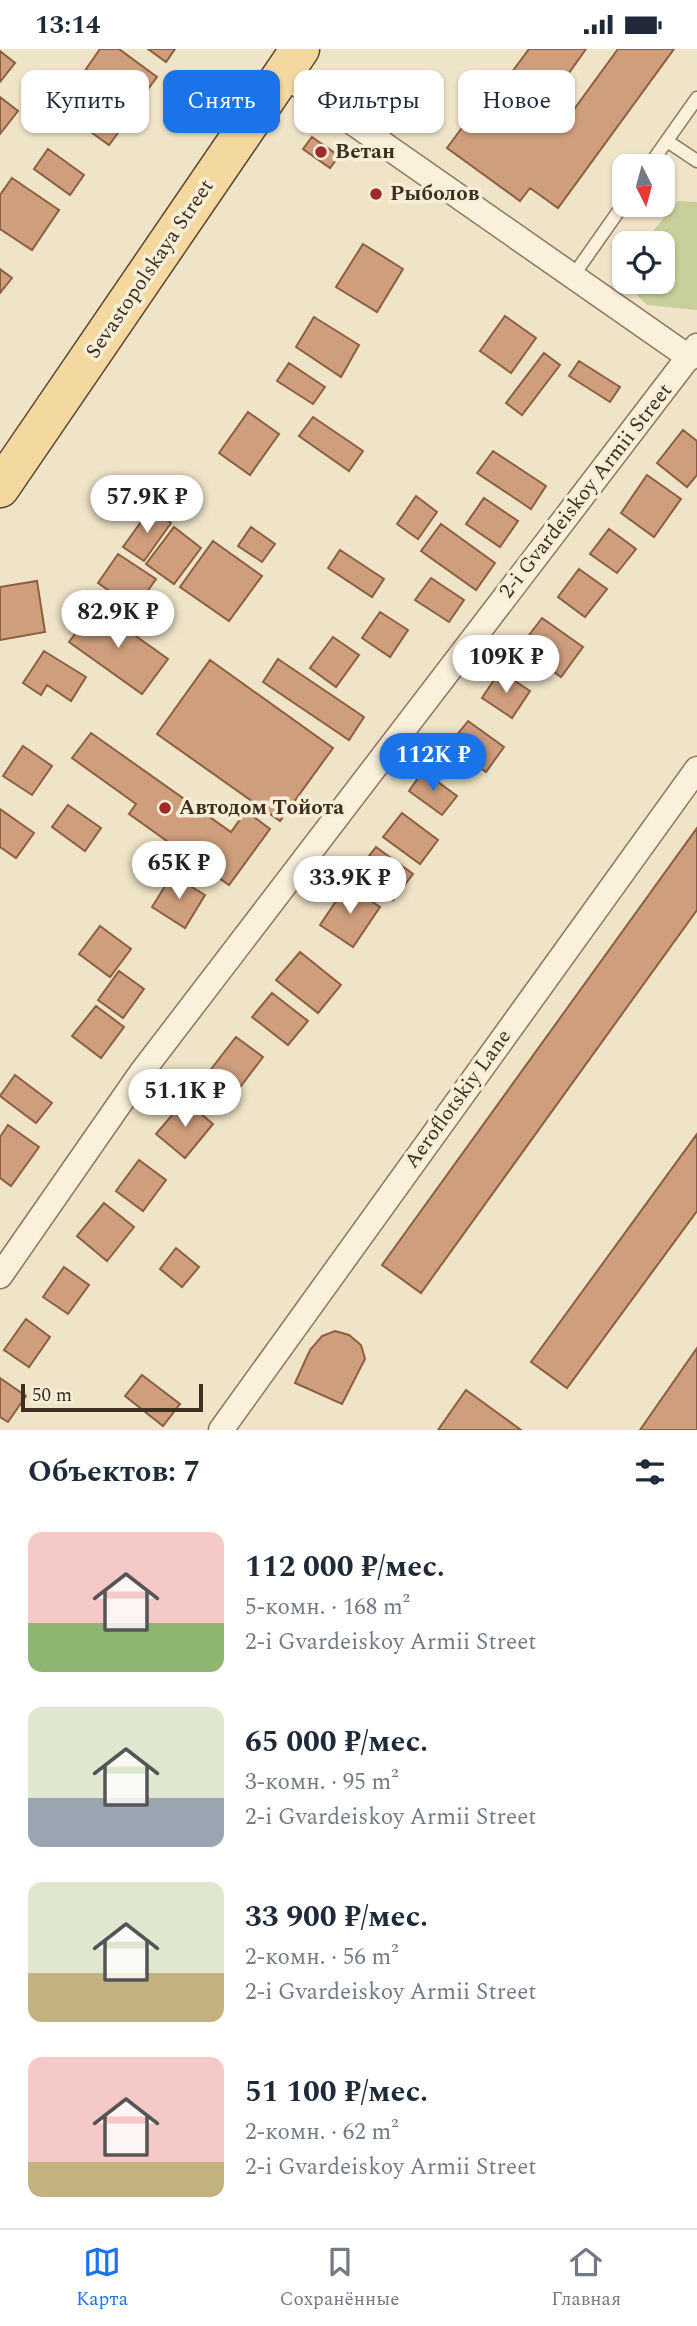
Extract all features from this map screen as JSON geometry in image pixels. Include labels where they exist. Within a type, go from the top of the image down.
[{"type":"main road","name":"Sevastopolskaya Street","points":[[0,488],[291,61]]},
{"type":"street","points":[[291,61],[573,276],[693,352]]},
{"type":"street","name":"2-i Gvardeiskoy Armii Street","points":[[0,1276],[141,1073],[693,352]]},
{"type":"street","name":"Aeroflotskiy Lane","points":[[221,1430],[697,769]]},
{"type":"lane","points":[[658,154],[697,98]]},
{"type":"lane","points":[[667,141],[697,161]]},
{"type":"lane","points":[[573,276],[614,217]]},
{"type":"green space","points":[[678,201],[697,202],[697,310],[647,305],[636,294],[675,294],[675,231],[653,231],[665,217],[676,217]]},
{"type":"building","points":[[100,49],[119,49],[148,70],[87,70]]},
{"type":"building","points":[[148,49],[175,49],[166,62]]},
{"type":"building","points":[[529,49],[586,49],[571,70],[514,70]]},
{"type":"building","points":[[618,49],[674,49],[558,208],[530,188],[520,201],[447,148],[458,133],[575,133],[575,108]]},
{"type":"building","points":[[0,51],[15,63],[0,82]]},
{"type":"building","points":[[149,71],[157,77],[149,88]]},
{"type":"building","points":[[0,97],[18,111],[0,134]]},
{"type":"building","points":[[92,133],[118,133],[109,145]]},
{"type":"building","name":"Ветан","points":[[312,137],[339,156],[330,168],[303,149]]},
{"type":"building","points":[[48,149],[84,175],[70,195],[34,169]]},
{"type":"building","points":[[12,178],[59,210],[32,250],[0,229],[0,195]]},
{"type":"building","points":[[363,244],[403,269],[377,312],[336,287]]},
{"type":"building","points":[[0,269],[12,278],[0,293]]},
{"type":"building","points":[[505,316],[536,338],[511,373],[480,351]]},
{"type":"building","points":[[314,317],[359,345],[341,377],[296,347]]},
{"type":"building","points":[[544,353],[560,365],[522,415],[506,403]]},
{"type":"building","points":[[579,361],[620,387],[610,402],[569,376]]},
{"type":"building","points":[[289,363],[325,387],[313,404],[277,381]]},
{"type":"building","points":[[248,412],[279,434],[250,475],[219,453]]},
{"type":"building","points":[[313,417],[363,451],[349,471],[299,436]]},
{"type":"building","points":[[683,430],[697,441],[697,475],[687,487],[657,463]]},
{"type":"building","points":[[493,451],[546,486],[531,509],[477,473]]},
{"type":"building","points":[[647,475],[681,499],[654,537],[621,513]]},
{"type":"building","points":[[416,496],[437,512],[418,539],[397,524]]},
{"type":"building","points":[[484,498],[518,521],[500,547],[466,524]]},
{"type":"building","points":[[151,508],[171,523],[144,561],[123,547]]},
{"type":"building","points":[[441,524],[495,563],[476,590],[421,551]]},
{"type":"building","points":[[174,527],[201,548],[174,584],[146,564]]},
{"type":"building","points":[[251,527],[275,544],[262,562],[238,546]]},
{"type":"building","points":[[609,529],[636,549],[617,573],[590,554]]},
{"type":"building","points":[[213,541],[262,576],[229,621],[180,587]]},
{"type":"building","points":[[340,550],[384,579],[372,597],[328,568]]},
{"type":"building","points":[[118,554],[156,579],[135,609],[98,583]]},
{"type":"building","points":[[579,569],[607,589],[585,617],[558,597]]},
{"type":"building","points":[[431,578],[464,600],[449,622],[415,600]]},
{"type":"building","points":[[37,581],[45,632],[0,640],[0,587]]},
{"type":"building","points":[[95,607],[168,659],[142,694],[69,642]]},
{"type":"building","points":[[380,612],[408,630],[390,657],[362,638]]},
{"type":"building","points":[[542,618],[583,647],[561,677],[520,647]]},
{"type":"building","points":[[333,637],[359,655],[336,687],[310,668]]},
{"type":"building","points":[[44,651],[86,677],[71,701],[47,685],[41,695],[23,683]]},
{"type":"building","points":[[44,651],[86,677],[71,701],[47,685],[41,695],[23,683]]},
{"type":"building","points":[[278,659],[364,717],[349,740],[263,682]]},
{"type":"building","points":[[210,660],[333,748],[280,821],[157,734]]},
{"type":"building","points":[[500,671],[530,691],[512,718],[482,698]]},
{"type":"building","points":[[468,721],[504,747],[486,772],[449,745]]},
{"type":"building","name":"Автодом Тойота","points":[[91,733],[231,832],[246,811],[270,829],[229,885],[129,814],[136,804],[72,758]]},
{"type":"building","points":[[23,746],[52,766],[32,795],[3,776]]},
{"type":"building","points":[[423,771],[457,796],[442,815],[409,791]]},
{"type":"building","points":[[68,805],[101,828],[85,851],[52,827]]},
{"type":"building","points":[[0,809],[34,833],[16,858],[0,847]]},
{"type":"building","points":[[402,813],[438,840],[420,864],[383,837]]},
{"type":"building","points":[[697,828],[697,910],[421,1293],[382,1265]]},
{"type":"building","points":[[376,847],[413,874],[393,900],[356,873]]},
{"type":"building","points":[[172,875],[205,895],[185,928],[152,907]]},
{"type":"building","points":[[347,885],[380,907],[353,947],[320,925]]},
{"type":"building","points":[[100,926],[131,949],[110,977],[79,954]]},
{"type":"building","points":[[300,952],[341,985],[318,1013],[276,980]]},
{"type":"building","points":[[119,971],[144,989],[123,1018],[98,1000]]},
{"type":"building","points":[[272,993],[308,1021],[288,1045],[252,1017]]},
{"type":"building","points":[[96,1006],[124,1027],[101,1058],[72,1036]]},
{"type":"building","points":[[236,1037],[263,1057],[225,1107],[198,1086]]},
{"type":"building","points":[[15,1075],[52,1103],[36,1123],[0,1096]]},
{"type":"building","points":[[185,1100],[213,1124],[185,1158],[156,1134]]},
{"type":"building","points":[[8,1125],[39,1147],[11,1186],[0,1178],[0,1137]]},
{"type":"building","points":[[697,1134],[697,1211],[567,1388],[531,1362]]},
{"type":"building","points":[[139,1160],[166,1180],[143,1211],[116,1191]]},
{"type":"building","points":[[104,1203],[134,1227],[107,1261],[77,1236]]},
{"type":"building","points":[[176,1248],[199,1267],[182,1287],[160,1269]]},
{"type":"building","points":[[64,1267],[89,1285],[68,1314],[43,1297]]},
{"type":"building","points":[[26,1319],[50,1337],[29,1367],[4,1350]]},
{"type":"building","points":[[335,1331],[349,1335],[361,1345],[365,1359],[342,1404],[295,1383],[310,1350],[322,1336]]},
{"type":"building","points":[[697,1348],[697,1430],[640,1430]]},
{"type":"building","points":[[142,1375],[180,1404],[163,1426],[125,1396]]},
{"type":"building","points":[[0,1378],[26,1396],[8,1422],[0,1417]]},
{"type":"building","points":[[466,1390],[521,1430],[438,1430]]},
{"type":"place","name":"Ветан","points":[[321,152]]},
{"type":"place","name":"Рыболов","points":[[376,194]]},
{"type":"place","name":"Автодом Тойота","points":[[165,808]]}]
